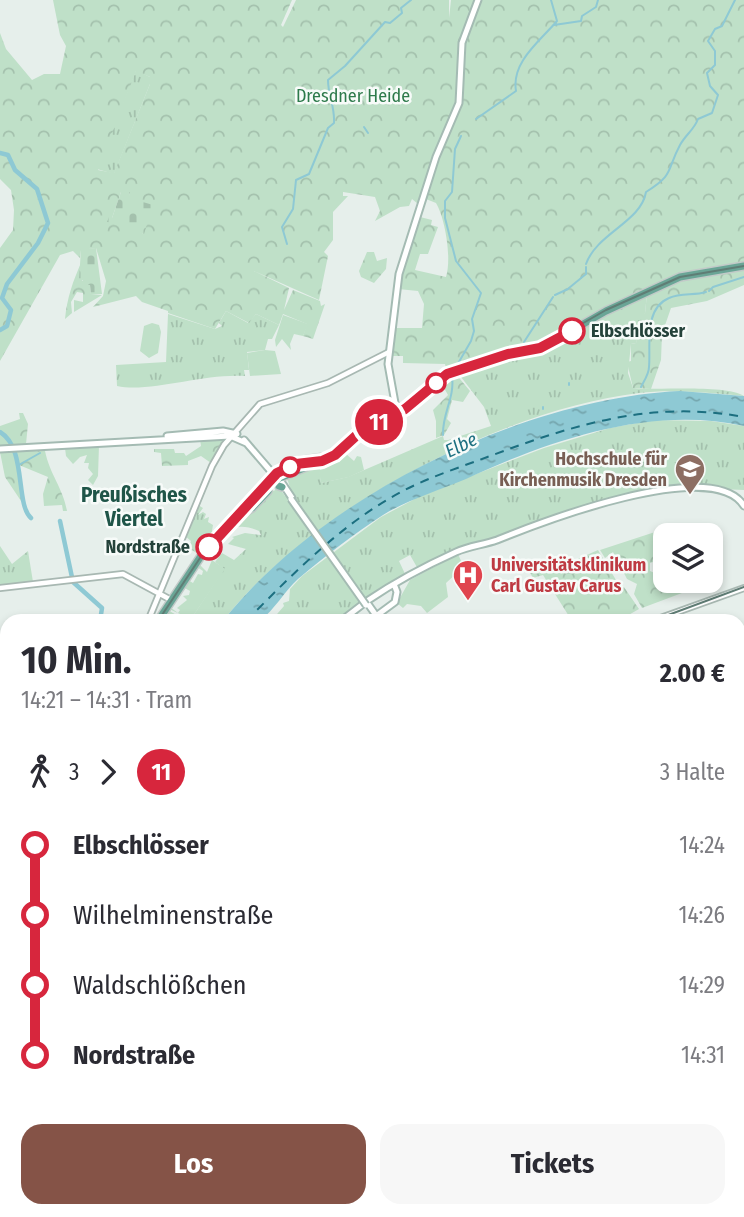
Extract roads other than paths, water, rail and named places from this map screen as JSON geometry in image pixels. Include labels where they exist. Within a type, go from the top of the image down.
[{"type":"main road","points":[[396,413],[388,352],[399,275],[422,201],[459,102],[463,38],[478,0]]},
{"type":"main road","points":[[336,456],[363,433],[409,405],[455,371],[503,355],[542,347],[606,310],[680,277],[744,266]]},
{"type":"main road","points":[[280,482],[291,462],[332,456],[357,432],[396,413]]},
{"type":"main road","points":[[2,448],[235,433],[246,443]]},
{"type":"main road","points":[[170,437],[235,433],[280,482],[373,614]]},
{"type":"main road","points":[[230,523],[280,482],[336,458],[363,433]]},
{"type":"main road","points":[[351,614],[394,584],[464,549],[616,499],[673,490],[703,489],[732,495],[744,506]]},
{"type":"main road","points":[[163,614],[207,549],[230,523],[268,491]]},
{"type":"main road","points":[[381,614],[396,600],[394,584]]},
{"type":"street","points":[[151,614],[208,476],[224,445],[264,402],[314,388],[388,352]]},
{"type":"street","points":[[217,435],[224,439],[224,445]]},
{"type":"street","points":[[0,588],[123,574],[172,600]]},
{"type":"street","points":[[672,614],[744,588]]},
{"type":"water","points":[[680,391],[744,396],[744,426],[709,421],[637,423],[602,430],[532,451],[383,515],[298,579],[267,614],[229,614],[264,576],[313,534],[369,496],[429,462],[492,434],[556,412],[620,398]]},
{"type":"waterway","points":[[287,244],[282,227],[293,209],[296,180],[309,174],[328,128],[334,123],[328,80],[345,66],[385,22],[390,23],[402,13],[401,8],[411,0]]},
{"type":"waterway","points":[[476,119],[516,91],[516,80],[522,61],[557,21],[551,0]]},
{"type":"waterway","points":[[554,25],[581,21],[582,16],[596,7],[598,0]]},
{"type":"waterway","points":[[586,264],[599,244],[636,212],[646,192],[666,176],[680,145],[698,119],[712,113],[718,95],[710,86],[707,73],[715,65],[715,51],[708,41],[715,29],[722,26],[735,0]]},
{"type":"waterway","points":[[364,127],[368,133]]},
{"type":"waterway","points":[[456,367],[471,341],[474,331],[472,319],[481,293],[456,261],[445,218],[445,201],[452,192],[455,149],[461,136]]},
{"type":"waterway","points":[[0,153],[8,155],[15,170],[37,189],[48,223],[38,243],[7,284],[2,298],[11,310],[7,326],[0,330]]},
{"type":"waterway","points":[[569,288],[586,274],[586,267]]},
{"type":"waterway","points":[[709,291],[713,287],[744,277]]},
{"type":"waterway","points":[[555,295],[568,289]]},
{"type":"waterway","points":[[641,387],[649,370],[650,329],[655,310],[674,296],[706,292]]},
{"type":"waterway","points":[[524,342],[553,297]]},
{"type":"waterway","points":[[464,361],[499,353]]},
{"type":"waterway","name":"Elbe","points":[[443,435],[452,392],[452,377]]},
{"type":"waterway","points":[[0,432],[14,450],[23,501],[31,518]]},
{"type":"waterway","points":[[17,466],[40,453]]},
{"type":"waterway","points":[[60,521],[73,582],[102,608],[101,614]]},
{"type":"tunnel","points":[[285,473],[302,464],[333,458]]},
{"type":"tram line","points":[[163,614],[206,549],[277,473],[296,463],[322,460],[334,455],[357,434],[406,407],[447,373],[503,354],[545,345],[606,310],[680,277],[744,266]]},
{"type":"tram line","name":"11","points":[[209,547],[277,473],[296,464],[322,461],[335,455],[357,435],[405,409],[447,374],[508,354],[540,348],[572,331]]},
{"type":"tram line","points":[[671,614],[744,587]]},
{"type":"place","name":"Elbschlösser","points":[[572,331]]},
{"type":"place","name":"Hochschule für Kirchenmusik Dresden","points":[[690,496]]},
{"type":"place","name":"Nordstraße","points":[[209,547]]},
{"type":"place","name":"Universitätsklinikum Carl Gustav Carus","points":[[468,602]]},
{"type":"district","name":"Preußisches Viertel","points":[[134,507]]},
{"type":"park label","name":"Dresdner Heide","points":[[353,96]]}]
